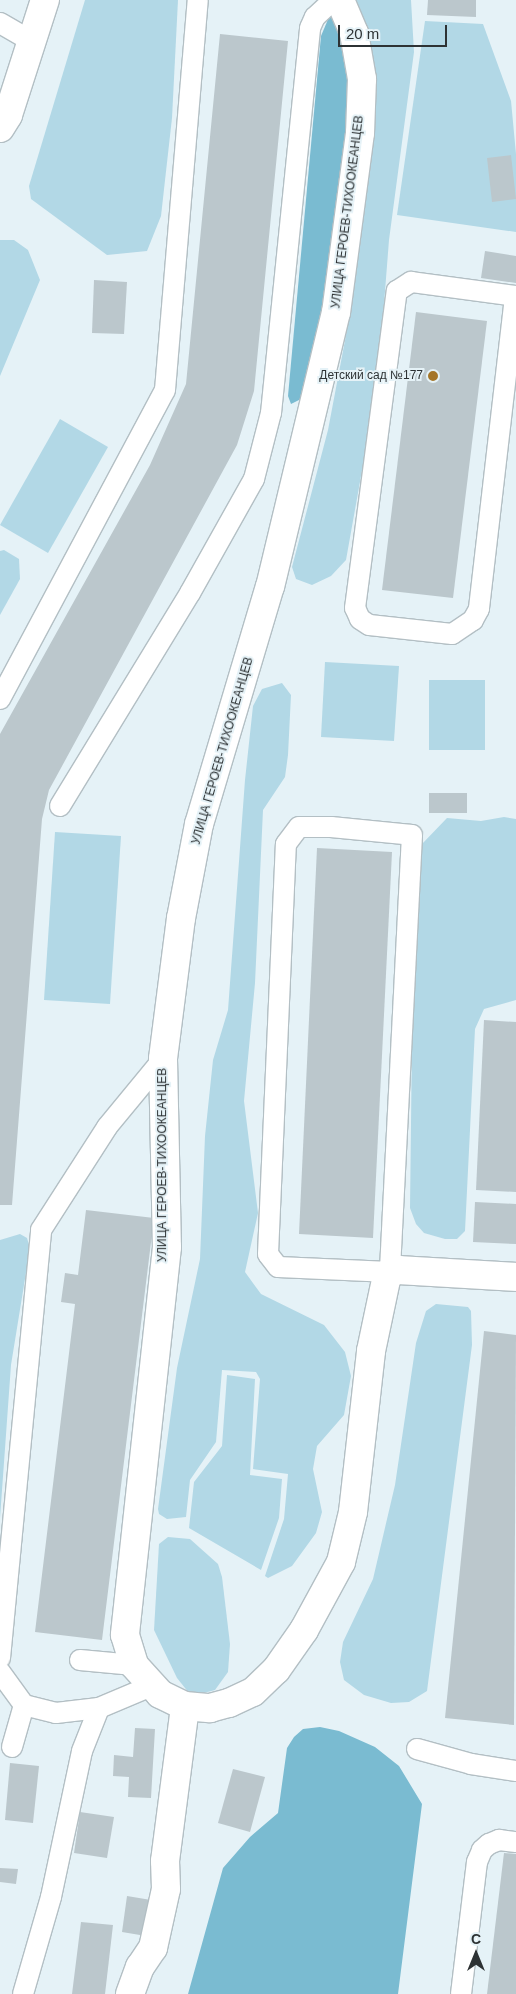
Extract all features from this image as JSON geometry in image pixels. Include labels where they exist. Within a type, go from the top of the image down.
[{"type":"street","points":[[0,128],[8,115],[30,40],[45,0]]},
{"type":"street","name":"УЛИЦА ГЕРОЕВ-ТИХООКЕАНЦЕВ","points":[[340,0],[354,33],[362,79],[360,133],[336,312],[270,586],[199,824],[181,918],[162,1059],[166,1246],[125,1635],[134,1665],[151,1686],[173,1702],[185,1706],[210,1708],[252,1692],[276,1670],[304,1630],[341,1562],[353,1512],[370,1351],[386,1280],[390,1272]]},
{"type":"street","points":[[390,1272],[399,1270],[516,1277]]},
{"type":"street","points":[[130,1994],[140,1967],[153,1948],[166,1889],[165,1861],[185,1706]]},
{"type":"lane","points":[[0,699],[165,390],[198,0]]},
{"type":"lane","points":[[60,806],[190,593],[254,479],[271,413],[310,28],[315,17],[333,0]]},
{"type":"lane","points":[[0,23],[30,40]]},
{"type":"lane","points":[[411,282],[516,296],[479,609],[473,620],[452,634],[369,625],[360,619],[355,608],[397,291],[411,282]]},
{"type":"lane","points":[[299,827],[331,827],[412,835],[390,1272],[278,1267],[268,1254],[286,844],[299,827]]},
{"type":"lane","points":[[0,1658],[41,1230],[107,1127],[162,1059]]},
{"type":"lane","points":[[80,1660],[134,1665]]},
{"type":"lane","points":[[0,1672],[24,1705],[56,1713],[99,1708],[151,1686]]},
{"type":"lane","points":[[12,1747],[24,1705]]},
{"type":"lane","points":[[23,1994],[51,1897],[82,1751],[99,1708]]},
{"type":"lane","points":[[417,1749],[471,1764],[516,1771]]},
{"type":"lane","points":[[461,1994],[477,1862],[482,1850],[489,1844],[499,1840],[516,1842]]},
{"type":"shaded area","points":[[85,0],[178,0],[172,118],[161,216],[147,251],[107,255],[31,199],[29,186]]},
{"type":"shaded area","points":[[354,0],[411,0],[414,52],[389,240],[378,381],[346,560],[331,576],[312,585],[296,579],[292,567],[328,430],[350,314],[373,134]]},
{"type":"shaded area","points":[[329,17],[334,18],[344,36],[351,81],[348,134],[323,309],[301,399],[291,404],[288,396],[321,36]]},
{"type":"shaded area","points":[[425,21],[483,24],[511,101],[516,154],[516,232],[397,215]]},
{"type":"shaded area","points":[[0,240],[14,240],[28,250],[40,280],[0,376]]},
{"type":"shaded area","points":[[60,419],[108,447],[48,553],[0,525]]},
{"type":"shaded area","points":[[4,550],[19,559],[20,579],[0,615],[0,551]]},
{"type":"shaded area","points":[[325,662],[399,666],[394,741],[321,737]]},
{"type":"shaded area","points":[[429,680],[485,680],[485,750],[429,750]]},
{"type":"shaded area","points":[[282,683],[291,695],[288,755],[285,777],[263,810],[255,983],[244,1101],[258,1213],[245,1272],[261,1294],[324,1325],[345,1352],[351,1376],[344,1415],[317,1446],[313,1469],[322,1512],[316,1533],[292,1566],[268,1578],[265,1576],[284,1519],[288,1474],[253,1469],[260,1379],[256,1372],[222,1370],[216,1442],[190,1480],[186,1517],[167,1519],[159,1514],[158,1509],[177,1368],[200,1259],[205,1136],[213,1060],[228,1010],[245,780],[253,706],[262,689]]},
{"type":"shaded area","points":[[504,817],[516,819],[516,1000],[484,1009],[475,1029],[465,1231],[457,1239],[445,1239],[424,1233],[416,1224],[410,1208],[413,954],[422,844],[447,818],[481,821]]},
{"type":"shaded area","points":[[55,832],[121,836],[110,1004],[44,1000]]},
{"type":"shaded area","points":[[20,1234],[27,1238],[30,1248],[11,1365],[0,1518],[0,1240]]},
{"type":"shaded area","points":[[436,1304],[468,1307],[471,1311],[472,1345],[427,1691],[409,1702],[391,1703],[364,1695],[344,1680],[340,1662],[343,1642],[373,1579],[395,1485],[416,1343],[426,1311]]},
{"type":"shaded area","points":[[227,1375],[255,1379],[250,1475],[282,1479],[279,1518],[261,1570],[189,1528],[194,1482],[222,1446]]},
{"type":"shaded area","points":[[168,1537],[190,1539],[218,1564],[222,1577],[230,1644],[228,1672],[215,1690],[200,1694],[189,1693],[177,1678],[154,1630],[159,1544]]},
{"type":"shaded area","points":[[320,1727],[339,1731],[375,1747],[399,1766],[422,1804],[398,1994],[188,1994],[223,1868],[250,1837],[278,1813],[287,1748],[294,1737],[303,1729]]},
{"type":"building","points":[[428,0],[476,0],[476,17],[427,15]]},
{"type":"building","points":[[220,34],[288,41],[254,391],[237,445],[49,790],[42,819],[12,1205],[0,1205],[0,734],[150,465],[186,384]]},
{"type":"building","points":[[511,155],[516,199],[492,202],[487,158]]},
{"type":"building","points":[[485,251],[516,256],[516,283],[481,278]]},
{"type":"building","points":[[94,280],[127,282],[124,334],[92,333]]},
{"type":"building","points":[[416,312],[487,321],[453,598],[382,590]]},
{"type":"building","points":[[429,793],[467,793],[467,813],[429,813]]},
{"type":"building","points":[[317,848],[392,852],[373,1238],[299,1234]]},
{"type":"building","points":[[484,1020],[516,1022],[516,1192],[476,1190]]},
{"type":"building","points":[[475,1202],[516,1204],[516,1244],[473,1242]]},
{"type":"building","points":[[86,1210],[154,1218],[102,1640],[35,1632],[75,1304],[61,1302],[65,1273],[78,1275]]},
{"type":"building","points":[[484,1331],[516,1335],[514,1725],[445,1718]]},
{"type":"building","points":[[135,1728],[155,1729],[151,1798],[128,1797],[129,1777],[113,1776],[114,1755],[133,1757]]},
{"type":"building","points":[[10,1763],[39,1766],[33,1823],[5,1820]]},
{"type":"building","points":[[233,1769],[265,1777],[250,1832],[218,1823]]},
{"type":"building","points":[[80,1812],[114,1817],[107,1858],[74,1853]]},
{"type":"building","points":[[504,1853],[516,1854],[516,1994],[487,1994]]},
{"type":"building","points":[[0,1868],[18,1869],[16,1884],[0,1882]]},
{"type":"building","points":[[127,1896],[151,1900],[146,1936],[122,1932]]},
{"type":"building","points":[[81,1922],[113,1925],[105,1994],[72,1994]]},
{"type":"place","name":"Детский сад №177","points":[[433,376]]}]
